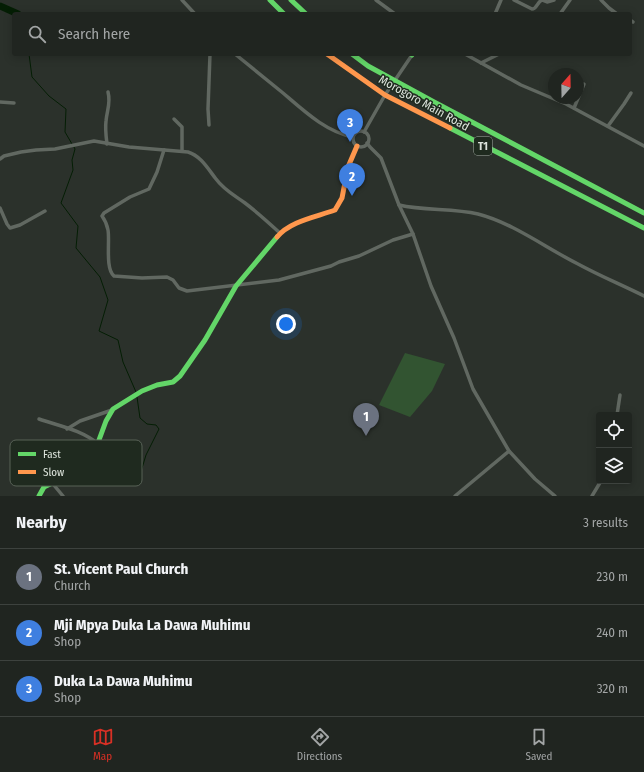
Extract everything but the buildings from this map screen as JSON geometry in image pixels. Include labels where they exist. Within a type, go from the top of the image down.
[{"type":"main road","points":[[270,0],[282,12]]},
{"type":"main road","points":[[291,0],[304,12]]},
{"type":"main road","name":"Morogoro Main Road","points":[[330,56],[385,95],[644,228]]},
{"type":"main road","name":"Morogoro Main Road","points":[[355,56],[368,66],[644,213]]},
{"type":"main road","points":[[99,440],[106,421],[112,410],[145,389],[175,380],[220,317],[236,286],[280,233],[292,225],[336,210],[343,194],[348,168],[358,146]]},
{"type":"main road","points":[[39,496],[44,487],[47,486]]},
{"type":"street","points":[[182,0],[193,12]]},
{"type":"street","points":[[376,0],[392,12]]},
{"type":"street","points":[[496,12],[501,0]]},
{"type":"street","points":[[514,0],[532,10],[539,1],[542,0],[547,2],[554,0]]},
{"type":"street","points":[[561,12],[570,0]]},
{"type":"street","points":[[601,0],[614,12]]},
{"type":"street","points":[[209,125],[208,109],[210,56]]},
{"type":"street","points":[[237,56],[324,125],[343,135],[353,136],[357,132],[364,132],[368,136],[367,143],[381,158],[413,234],[431,286],[454,338],[473,389],[509,451],[535,479],[555,496]]},
{"type":"street","points":[[364,132],[385,95],[411,56]]},
{"type":"street","points":[[469,56],[521,85],[574,108],[644,146]]},
{"type":"street","points":[[481,63],[494,56]]},
{"type":"street","points":[[107,144],[105,135],[106,120],[111,100],[108,92]]},
{"type":"street","points":[[608,126],[631,93]]},
{"type":"street","points":[[0,102],[14,103]]},
{"type":"street","points":[[574,108],[576,104]]},
{"type":"street","points":[[174,119],[182,127],[182,151]]},
{"type":"street","points":[[353,136],[354,143],[358,146],[364,146],[367,143]]},
{"type":"street","points":[[0,159],[4,156],[21,152],[55,149],[94,141],[107,144],[188,152],[196,155],[226,190],[245,203],[280,233]]},
{"type":"street","points":[[164,150],[157,172],[149,188],[130,197],[104,213],[102,216],[108,230],[108,249],[111,274],[115,276],[142,278],[167,277],[174,280],[179,288],[187,291],[279,280],[316,271],[359,256],[393,240],[413,234]]},
{"type":"street","points":[[400,206],[450,210],[478,214],[492,219],[532,238],[578,264],[644,296]]},
{"type":"street","points":[[0,208],[10,228],[20,225],[45,212]]},
{"type":"street","points":[[617,412],[620,395]]},
{"type":"street","points":[[67,429],[80,421],[112,410]]},
{"type":"street","points":[[39,419],[79,432],[93,440]]},
{"type":"street","points":[[455,496],[509,451]]},
{"type":"street","points":[[592,496],[600,484]]},
{"type":"street","points":[[54,486],[63,496]]},
{"type":"green space","points":[[405,353],[445,364],[432,391],[410,417],[379,405]]},
{"type":"waterway","points":[[0,6],[14,12]]},
{"type":"waterway","points":[[29,56],[32,77],[49,96],[66,109],[65,132],[72,144]]},
{"type":"waterway","points":[[74,147],[75,149],[72,160],[73,170],[61,203],[78,226],[76,248],[100,277],[108,300],[99,331],[118,340],[123,362],[136,392]]},
{"type":"waterway","points":[[137,397],[140,418],[147,424],[156,425],[159,429],[146,455],[142,468]]},
{"type":"traffic: fast","points":[[270,0],[282,12]]},
{"type":"traffic: fast","points":[[291,0],[304,12]]},
{"type":"traffic: fast","points":[[355,56],[368,66],[434,102],[644,213]]},
{"type":"traffic: fast","points":[[450,128],[644,228]]},
{"type":"traffic: fast","points":[[99,440],[106,421],[113,409],[142,391],[157,385],[173,382],[180,376],[205,340],[236,286],[277,237]]},
{"type":"traffic: fast","points":[[39,496],[46,486]]},
{"type":"traffic: slow","points":[[330,56],[385,95],[450,128]]},
{"type":"traffic: slow","points":[[277,237],[296,223],[335,210],[342,198],[348,167],[357,146]]},
{"type":"place","name":"Duka La Dawa Muhimu","points":[[350,142]]},
{"type":"place","name":"Mji Mpya Duka La Dawa Muhimu","points":[[352,196]]},
{"type":"place","name":"St. Vicent Paul Church","points":[[366,436]]}]
